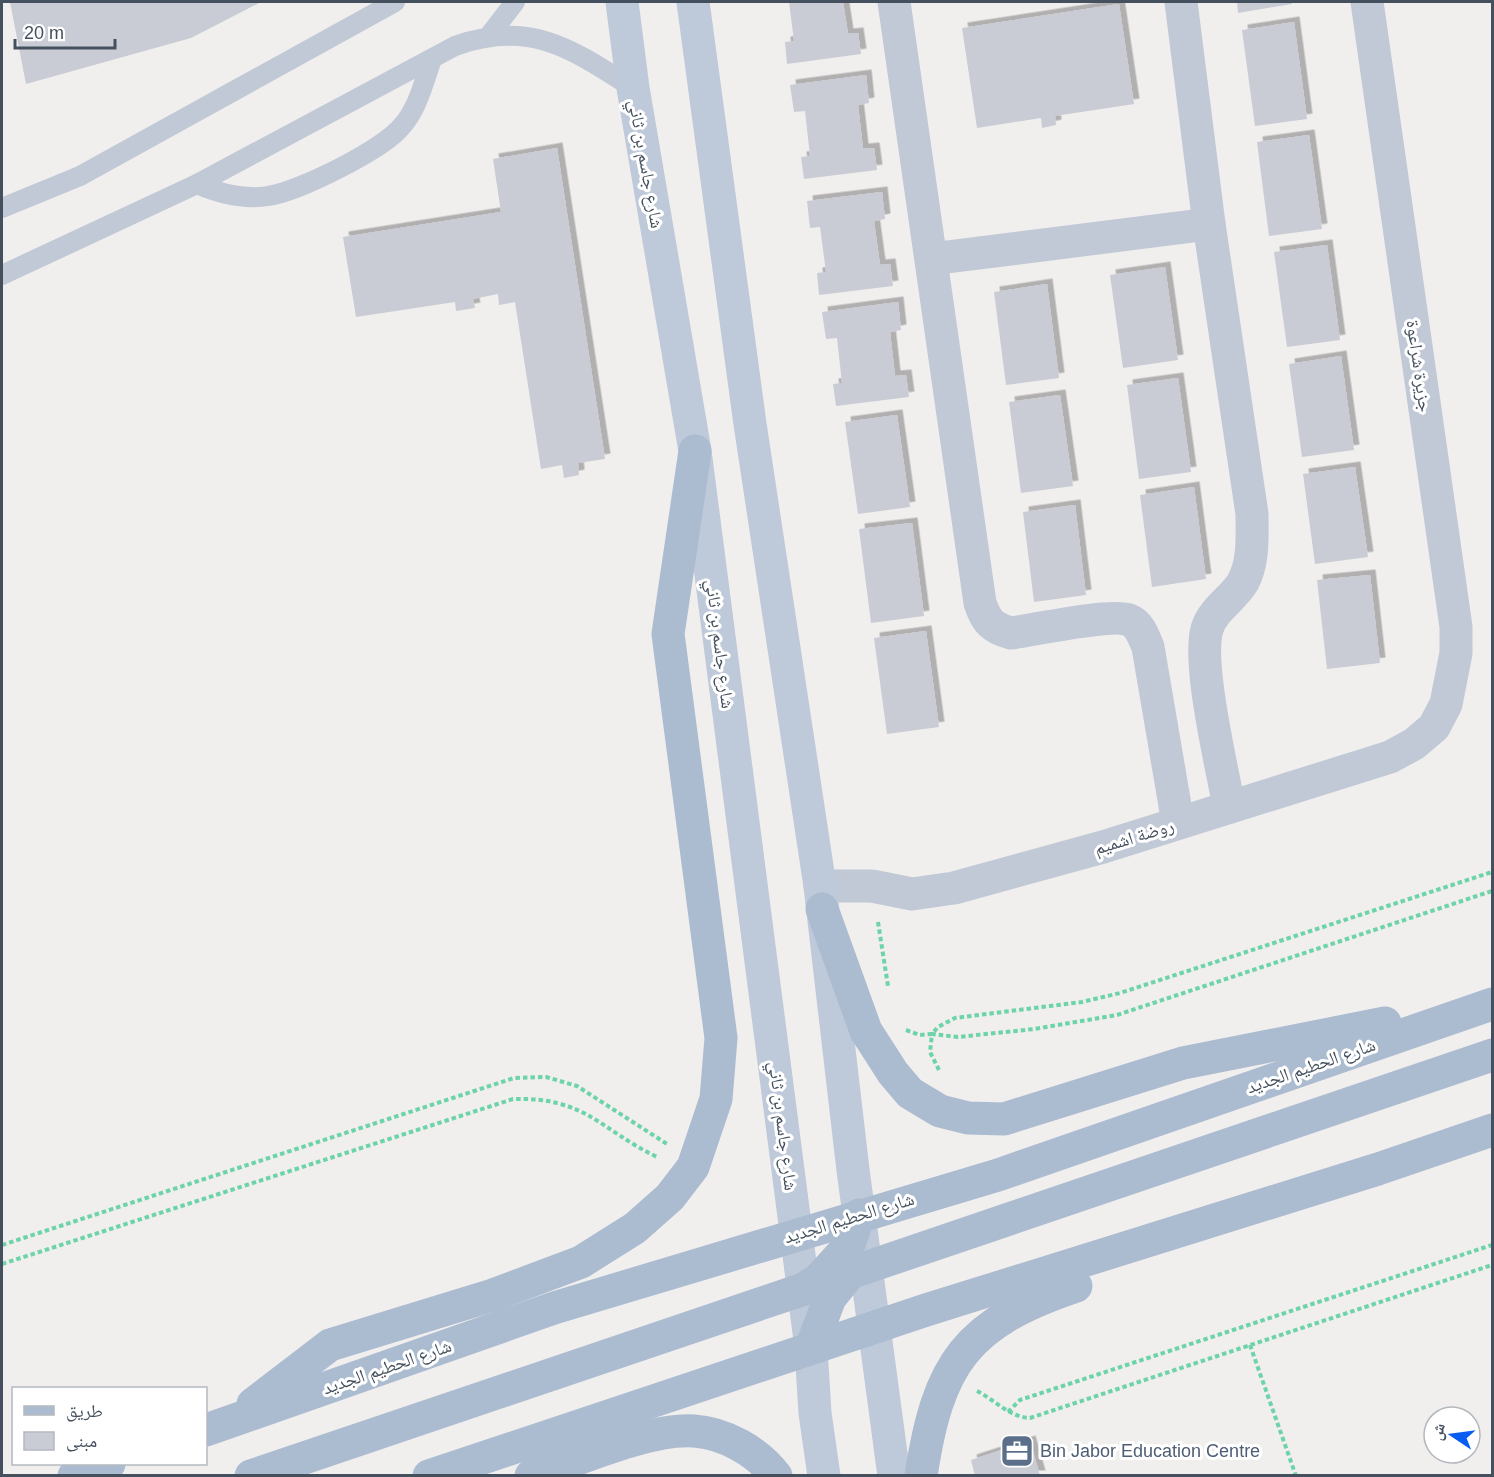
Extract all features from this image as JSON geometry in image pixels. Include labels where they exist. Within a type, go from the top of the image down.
[{"type":"main road","name":"شارع جاسم بن ثاني","points":[[622,2],[633,88],[695,451],[812,1348]]},
{"type":"main road","points":[[693,2],[750,424],[821,898],[859,1215],[894,1476]]},
{"type":"main road","points":[[218,1426],[330,1345],[494,1295],[581,1262],[635,1228],[670,1197],[693,1167],[716,1099],[721,1038],[668,634],[695,451]]},
{"type":"main road","points":[[821,898],[866,1031],[893,1073],[910,1093],[940,1111],[968,1118],[1004,1119],[1184,1063],[1492,1003]]},
{"type":"main road","name":"شارع الحطيم الجديد","points":[[218,1426],[554,1308],[998,1175],[1492,1003]]},
{"type":"main road","points":[[824,1476],[815,1413],[812,1348],[830,1298],[850,1273],[1492,1055]]},
{"type":"main road","points":[[429,1476],[875,1326],[1378,1169],[1492,1131]]},
{"type":"main road","points":[[921,1476],[928,1427],[943,1382],[966,1348],[995,1322],[1033,1300],[1300,1208],[1378,1169]]},
{"type":"main road","points":[[251,1476],[804,1289],[818,1280],[848,1247],[859,1215]]},
{"type":"main road","points":[[531,1476],[649,1436],[694,1431],[732,1441],[763,1459],[776,1476]]},
{"type":"main road","points":[[74,1476],[106,1465]]},
{"type":"street","points":[[894,2],[980,603],[986,619],[996,629],[1011,633],[1111,619],[1130,620],[1140,630],[1148,647],[1178,823]]},
{"type":"street","points":[[1181,2],[1209,224],[1252,514],[1252,553],[1243,581],[1215,614],[1208,628],[1205,643],[1209,686],[1229,807]]},
{"type":"street","name":"جزيرة شراعوة","points":[[1367,2],[1456,627],[1453,679],[1446,704],[1434,727]]},
{"type":"street","points":[[931,259],[1209,224]]},
{"type":"street","name":"روضة اشميم","points":[[821,898],[872,886],[912,894],[954,888],[1178,823],[1390,757],[1414,744],[1434,727]]},
{"type":"lane","points":[[2,208],[80,177],[395,2]]},
{"type":"lane","points":[[488,37],[515,2]]},
{"type":"lane","points":[[2,275],[196,184],[455,46],[488,37],[532,36],[573,50],[633,88]]},
{"type":"lane","points":[[196,184],[231,196],[269,196],[288,191],[381,145],[403,125],[412,112],[432,59]]},
{"type":"path","points":[[932,1034],[938,1027],[955,1018],[1082,1002],[1120,993],[1492,872]]},
{"type":"path","points":[[872,886],[889,990]]},
{"type":"path","points":[[903,1027],[920,1035],[958,1037],[1034,1029],[1117,1015],[1492,891]]},
{"type":"path","points":[[2,1245],[514,1078],[546,1077],[577,1086],[661,1140],[674,1151]]},
{"type":"path","points":[[2,1264],[513,1099],[538,1099],[569,1106],[662,1159]]},
{"type":"path","points":[[1008,1412],[1020,1400],[1492,1245]]},
{"type":"path","points":[[974,1389],[1008,1412],[1030,1418],[1492,1265]]},
{"type":"path","points":[[1250,1345],[1296,1476]]},
{"type":"building","points":[[10,2],[261,2],[191,38],[26,84]]},
{"type":"building","points":[[789,2],[843,2],[848,34],[858,33],[861,54],[787,64],[785,42],[794,41]]},
{"type":"building","points":[[1237,2],[1292,2],[1292,4],[1238,13]]},
{"type":"building","points":[[1119,4],[1134,104],[1055,116],[1056,125],[1042,128],[1041,118],[977,128],[962,28]]},
{"type":"building","points":[[1294,22],[1307,119],[1255,126],[1242,30]]},
{"type":"building","points":[[866,75],[869,103],[858,105],[863,149],[874,148],[877,170],[804,179],[801,157],[810,156],[805,111],[794,112],[790,85]]},
{"type":"building","points":[[1309,135],[1322,229],[1269,236],[1257,142]]},
{"type":"building","points":[[557,148],[605,459],[578,463],[579,475],[564,478],[562,465],[541,469],[515,302],[499,305],[498,294],[473,299],[475,308],[456,311],[455,302],[356,317],[343,237],[501,212],[493,159]]},
{"type":"building","points":[[882,192],[885,219],[874,221],[880,265],[890,264],[893,286],[819,295],[817,273],[826,272],[820,227],[810,228],[807,201]]},
{"type":"building","points":[[1327,245],[1340,340],[1287,347],[1274,252]]},
{"type":"building","points":[[1165,267],[1178,360],[1123,368],[1110,275]]},
{"type":"building","points":[[1047,284],[1059,378],[1006,385],[994,292]]},
{"type":"building","points":[[898,302],[901,330],[890,332],[895,376],[906,375],[909,397],[836,406],[833,384],[842,383],[837,338],[826,339],[822,312]]},
{"type":"building","points":[[1341,356],[1354,450],[1302,457],[1289,364]]},
{"type":"building","points":[[1178,378],[1191,472],[1139,479],[1127,385]]},
{"type":"building","points":[[1060,395],[1073,486],[1021,493],[1009,402]]},
{"type":"building","points":[[897,415],[910,507],[858,514],[845,422]]},
{"type":"building","points":[[1355,467],[1368,557],[1315,564],[1303,474]]},
{"type":"building","points":[[1194,487],[1206,579],[1152,587],[1140,495]]},
{"type":"building","points":[[1075,505],[1086,595],[1034,602],[1023,512]]},
{"type":"building","points":[[912,523],[924,616],[871,623],[859,529]]},
{"type":"building","points":[[1370,575],[1380,663],[1327,669],[1317,580]]},
{"type":"building","points":[[926,631],[939,727],[887,734],[874,638]]},
{"type":"building","name":"Bin Jabor Education Centre","points":[[1030,1441],[1040,1476],[975,1476],[971,1460]]},
{"type":"place","name":"Bin Jabor Education Centre","points":[[1017,1451]]}]
